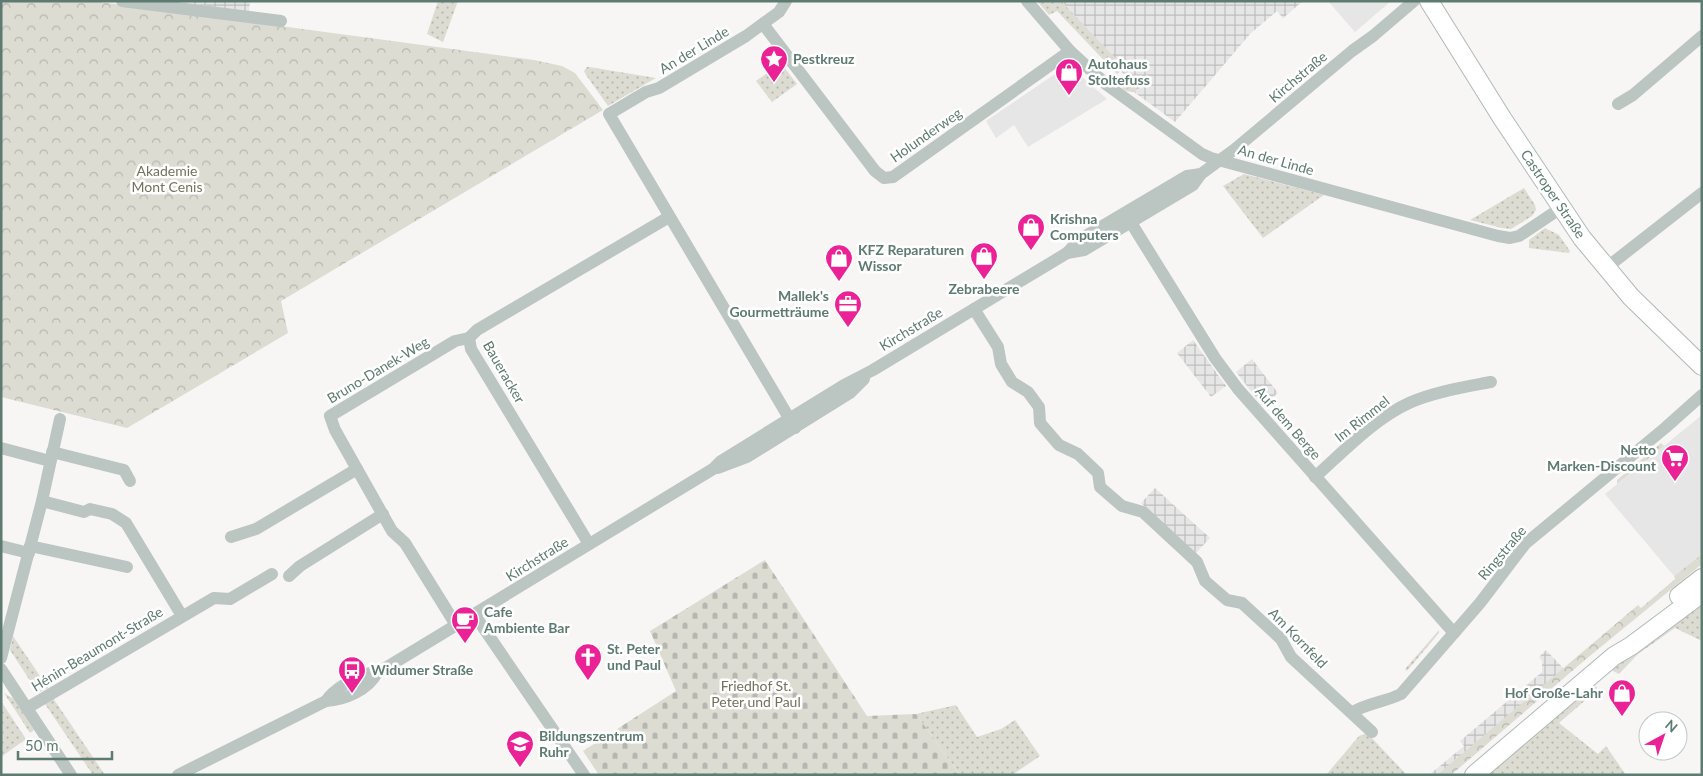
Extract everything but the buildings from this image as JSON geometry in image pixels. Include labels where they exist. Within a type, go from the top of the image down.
[{"type":"main road","name":"Castroper Straße","points":[[1429,1],[1561,208],[1606,268],[1631,296],[1702,366]]},
{"type":"main road","points":[[1614,656],[1626,640],[1702,578]]},
{"type":"main road","points":[[1474,775],[1614,656],[1631,646],[1702,593]]},
{"type":"street","points":[[122,1],[281,22]]},
{"type":"street","name":"An der Linde","points":[[669,217],[609,114],[646,92],[659,88],[763,24],[778,12],[786,1]]},
{"type":"street","name":"An der Linde","points":[[1027,1],[1070,51],[1108,85],[1202,154],[1219,161],[1237,164],[1255,171],[1510,238],[1519,236],[1561,208]]},
{"type":"street","name":"Kirchstraße","points":[[178,775],[326,701],[330,694],[338,688],[367,673],[377,673],[713,470],[721,461],[792,423],[844,385],[874,370],[1067,252],[1084,250],[1128,218],[1193,185],[1200,174],[1236,149],[1414,1]]},
{"type":"street","name":"Holunderweg","points":[[763,24],[875,171],[884,178],[893,177],[1070,51]]},
{"type":"street","points":[[1618,104],[1633,95],[1702,36]]},
{"type":"street","points":[[1606,268],[1702,193]]},
{"type":"street","points":[[669,217],[792,423]]},
{"type":"street","name":"Baueracker","points":[[589,544],[471,348],[469,338],[477,330],[669,217]]},
{"type":"street","name":"Auf dem Berge","points":[[1128,218],[1215,358],[1261,416],[1454,633]]},
{"type":"street","name":"Am Kornfeld","points":[[974,309],[998,347],[1001,364],[1012,382],[1028,392],[1039,407],[1040,423],[1059,445],[1078,454],[1098,473],[1100,487],[1122,506],[1143,512],[1150,518],[1197,562],[1205,581],[1227,600],[1242,603],[1281,639],[1291,657],[1353,712]]},
{"type":"street","name":"Bruno-Danek-Weg","points":[[456,625],[405,543],[392,530],[335,430],[330,416],[455,341],[469,338]]},
{"type":"street","name":"Im Rimmel","points":[[1315,477],[1388,414],[1410,402],[1491,382]]},
{"type":"street","name":"Ringstraße","points":[[1353,712],[1365,705],[1389,700],[1401,694],[1454,633],[1525,544],[1702,395]]},
{"type":"street","points":[[1,658],[42,501],[60,419]]},
{"type":"street","points":[[1,448],[124,470],[130,481]]},
{"type":"street","points":[[231,536],[256,529],[357,469]]},
{"type":"street","name":"Hénin-Beaumont-Straße","points":[[42,501],[84,512],[90,509],[112,514],[126,523],[182,616]]},
{"type":"street","points":[[289,576],[300,566],[383,514]]},
{"type":"street","points":[[1,546],[30,549],[126,568]]},
{"type":"street","name":"Hénin-Beaumont-Straße","points":[[27,708],[214,598],[230,599],[272,574]]},
{"type":"street","points":[[474,614],[584,775]]},
{"type":"street","name":"Hénin-Beaumont-Straße","points":[[3,677],[27,708],[71,775]]},
{"type":"street","points":[[1353,712],[1372,732]]},
{"type":"shaded area","points":[[174,1],[250,1],[249,12]]},
{"type":"shaded area","points":[[1061,1],[1303,1],[1282,19],[1277,11],[1250,34],[1175,122],[1134,92],[1143,84],[1136,80]]},
{"type":"shaded area","points":[[1328,1],[1391,1],[1355,32]]},
{"type":"shaded area","points":[[1064,68],[1074,70],[1107,99],[1028,147],[1014,125],[996,138],[986,121]]},
{"type":"shaded area","points":[[1193,340],[1226,386],[1211,397],[1177,353]]},
{"type":"shaded area","points":[[1252,359],[1278,393],[1262,405],[1236,372]]},
{"type":"shaded area","points":[[1702,415],[1702,554],[1674,576],[1605,494]]},
{"type":"shaded area","points":[[1155,488],[1210,538],[1196,553],[1141,503]]},
{"type":"shaded area","points":[[1546,650],[1564,669],[1437,775],[1429,775],[1464,746],[1460,741],[1542,672],[1542,661],[1539,657]]},
{"type":"green space","name":"Akademie Mont Cenis","points":[[1,1],[93,1],[534,60],[562,66],[575,73],[603,110],[281,301],[288,333],[127,428],[1,397]]},
{"type":"green space","points":[[438,1],[458,1],[443,42],[427,34]]},
{"type":"green space","points":[[1037,1],[1061,1],[1136,80],[1143,84],[1139,89],[1133,92],[1126,91],[1119,86],[1128,78],[1121,71],[1117,74],[1057,11],[1049,15]]},
{"type":"green space","points":[[781,63],[797,84],[772,102],[756,81]]},
{"type":"green space","points":[[587,67],[656,78],[608,106],[586,75],[584,71]]},
{"type":"green space","points":[[1244,174],[1324,195],[1263,238],[1223,186]]},
{"type":"green space","points":[[1524,188],[1535,205],[1536,210],[1532,216],[1511,229],[1470,220]]},
{"type":"green space","points":[[1545,228],[1559,235],[1570,251],[1569,253],[1529,248],[1529,240]]},
{"type":"green space","points":[[1661,443],[1664,446],[1617,484],[1617,480]]},
{"type":"green space","points":[[1702,554],[1702,564],[1585,660],[1451,775],[1437,775],[1638,605],[1641,608],[1675,579],[1674,576]]},
{"type":"green space","name":"Friedhof St. Peter und Paul","points":[[765,560],[867,716],[916,714],[960,775],[599,775],[583,751],[676,691],[650,631]]},
{"type":"green space","points":[[1702,597],[1702,641],[1675,628],[1638,654],[1619,674],[1613,671],[1612,667]]},
{"type":"green space","points":[[1439,630],[1439,633],[1407,671],[1405,669]]},
{"type":"green space","points":[[13,636],[48,688],[38,693],[10,650]]},
{"type":"green space","points":[[1593,684],[1597,688],[1596,691],[1559,723],[1598,754],[1606,746],[1626,775],[1488,775]]},
{"type":"green space","points":[[4,693],[14,699],[34,730],[30,733]]},
{"type":"green space","points":[[53,698],[105,775],[93,775],[45,704]]},
{"type":"green space","points":[[1,701],[26,739],[1,757]]},
{"type":"green space","points":[[956,705],[977,737],[1001,729],[1015,720],[1040,756],[1012,775],[960,775],[916,714]]},
{"type":"green space","points":[[1367,733],[1407,775],[1326,775],[1359,736]]},
{"type":"place","name":"Pestkreuz","points":[[774,83]]},
{"type":"place","name":"Autohaus Stoltefuss","points":[[1069,96]]},
{"type":"place","name":"Krishna Computers","points":[[1031,251]]},
{"type":"place","name":"Zebrabeere","points":[[984,280]]},
{"type":"place","name":"KFZ Reparaturen Wissor","points":[[839,282]]},
{"type":"place","name":"Mallek's Gourmetträume","points":[[848,328]]},
{"type":"place","name":"Netto Marken-Discount","points":[[1675,482]]},
{"type":"place","name":"Cafe Ambiente Bar","points":[[465,644]]},
{"type":"place","name":"St. Peter und Paul","points":[[588,681]]},
{"type":"place","name":"Widumer Straße","points":[[352,694]]},
{"type":"place","name":"Hof Große-Lahr","points":[[1622,717]]},
{"type":"place","name":"Bildungszentrum Ruhr","points":[[520,768]]}]
